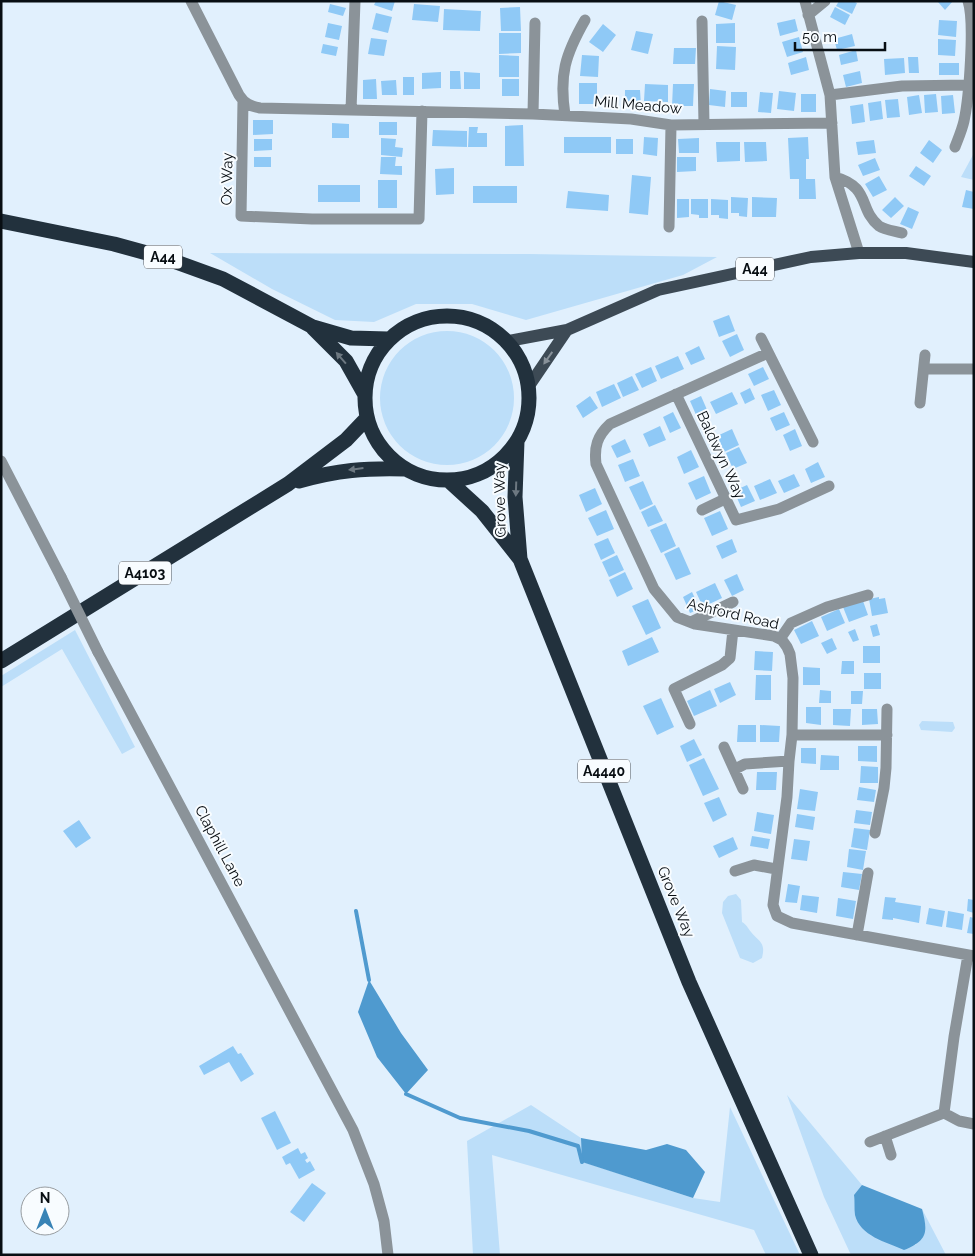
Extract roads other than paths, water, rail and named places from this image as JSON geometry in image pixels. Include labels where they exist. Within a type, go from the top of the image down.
[{"type":"highway","name":"A44","points":[[1,221],[114,244],[165,258],[223,279],[312,327],[351,338],[388,339]]},
{"type":"highway","points":[[461,316],[486,325],[508,341],[518,355],[525,370],[529,386],[528,414],[517,441],[504,457],[487,469],[468,477],[448,480],[426,477],[405,469],[388,456],[375,438],[367,418],[364,393],[368,373],[376,355],[388,339],[410,324],[426,318],[461,316]]},
{"type":"highway","name":"A44","points":[[312,327],[346,361],[364,393]]},
{"type":"highway","name":"A4103","points":[[1,661],[288,484],[346,440],[367,418]]},
{"type":"highway","name":"Grove Way","points":[[517,441],[515,497],[520,559]]},
{"type":"highway","name":"A4103","points":[[288,484],[324,474],[364,468],[405,469]]},
{"type":"highway","name":"Grove Way","points":[[448,480],[482,511],[520,559],[689,982],[811,1255]]},
{"type":"main road","name":"A44","points":[[508,341],[567,330],[658,290],[811,257],[859,253],[906,253],[974,262]]},
{"type":"main road","points":[[529,386],[567,330]]},
{"type":"street","name":"Ox Way","points":[[191,1],[243,101],[241,216],[312,219],[419,219],[422,111]]},
{"type":"street","points":[[351,110],[354,1]]},
{"type":"street","points":[[805,1],[830,95],[835,177],[859,253]]},
{"type":"street","points":[[808,15],[826,1]]},
{"type":"street","points":[[955,147],[964,123],[968,85],[972,22],[968,1]]},
{"type":"street","points":[[565,115],[562,97],[563,72],[572,42],[585,20]]},
{"type":"street","points":[[702,21],[704,124]]},
{"type":"street","points":[[243,101],[250,106],[260,108],[533,114],[535,23]]},
{"type":"street","points":[[830,95],[902,86],[968,85]]},
{"type":"street","name":"Mill Meadow","points":[[533,114],[631,118],[671,125],[832,122]]},
{"type":"street","points":[[669,226],[671,125]]},
{"type":"street","points":[[835,177],[852,183],[862,196],[869,214],[880,226],[902,233]]},
{"type":"street","points":[[760,338],[813,442]]},
{"type":"street","name":"Ashford Road","points":[[768,353],[610,424],[596,442],[596,464],[654,589],[677,617],[691,622],[774,636],[787,647],[792,667],[792,735],[787,798],[772,906],[777,916],[792,923],[971,956]]},
{"type":"street","points":[[920,403],[925,355]]},
{"type":"street","points":[[924,369],[974,369]]},
{"type":"street","name":"Baldwyn Way","points":[[676,394],[736,520],[779,509],[828,486]]},
{"type":"street","name":"Claphill Lane","points":[[1,461],[98,652],[353,1130],[374,1184],[384,1221],[388,1255]]},
{"type":"street","points":[[702,510],[725,499]]},
{"type":"street","points":[[780,640],[791,623],[827,607],[868,595]]},
{"type":"street","points":[[691,622],[733,602]]},
{"type":"street","points":[[690,724],[674,689],[722,665],[730,658],[733,630]]},
{"type":"street","points":[[875,833],[884,788],[887,709]]},
{"type":"street","points":[[792,735],[887,735]]},
{"type":"street","points":[[724,747],[743,789]]},
{"type":"street","points":[[735,769],[745,764],[789,761]]},
{"type":"street","points":[[735,871],[754,864],[776,869]]},
{"type":"street","points":[[857,935],[868,873]]},
{"type":"street","points":[[944,1113],[954,1037],[971,956]]},
{"type":"street","points":[[870,1142],[944,1113],[959,1121],[974,1124]]},
{"type":"street","points":[[885,1136],[891,1155]]},
{"type":"water","points":[[369,980],[401,1033],[428,1070],[406,1094],[377,1057],[358,1012]]},
{"type":"water","points":[[581,1138],[646,1150],[667,1144],[686,1150],[705,1172],[693,1198],[582,1162]]},
{"type":"water","points":[[862,1185],[922,1209],[925,1229],[922,1239],[904,1250],[882,1241],[862,1228],[855,1215],[854,1195]]},
{"type":"waterway","points":[[356,911],[369,980]]},
{"type":"waterway","points":[[406,1094],[460,1118],[529,1131],[578,1146],[582,1162]]}]
